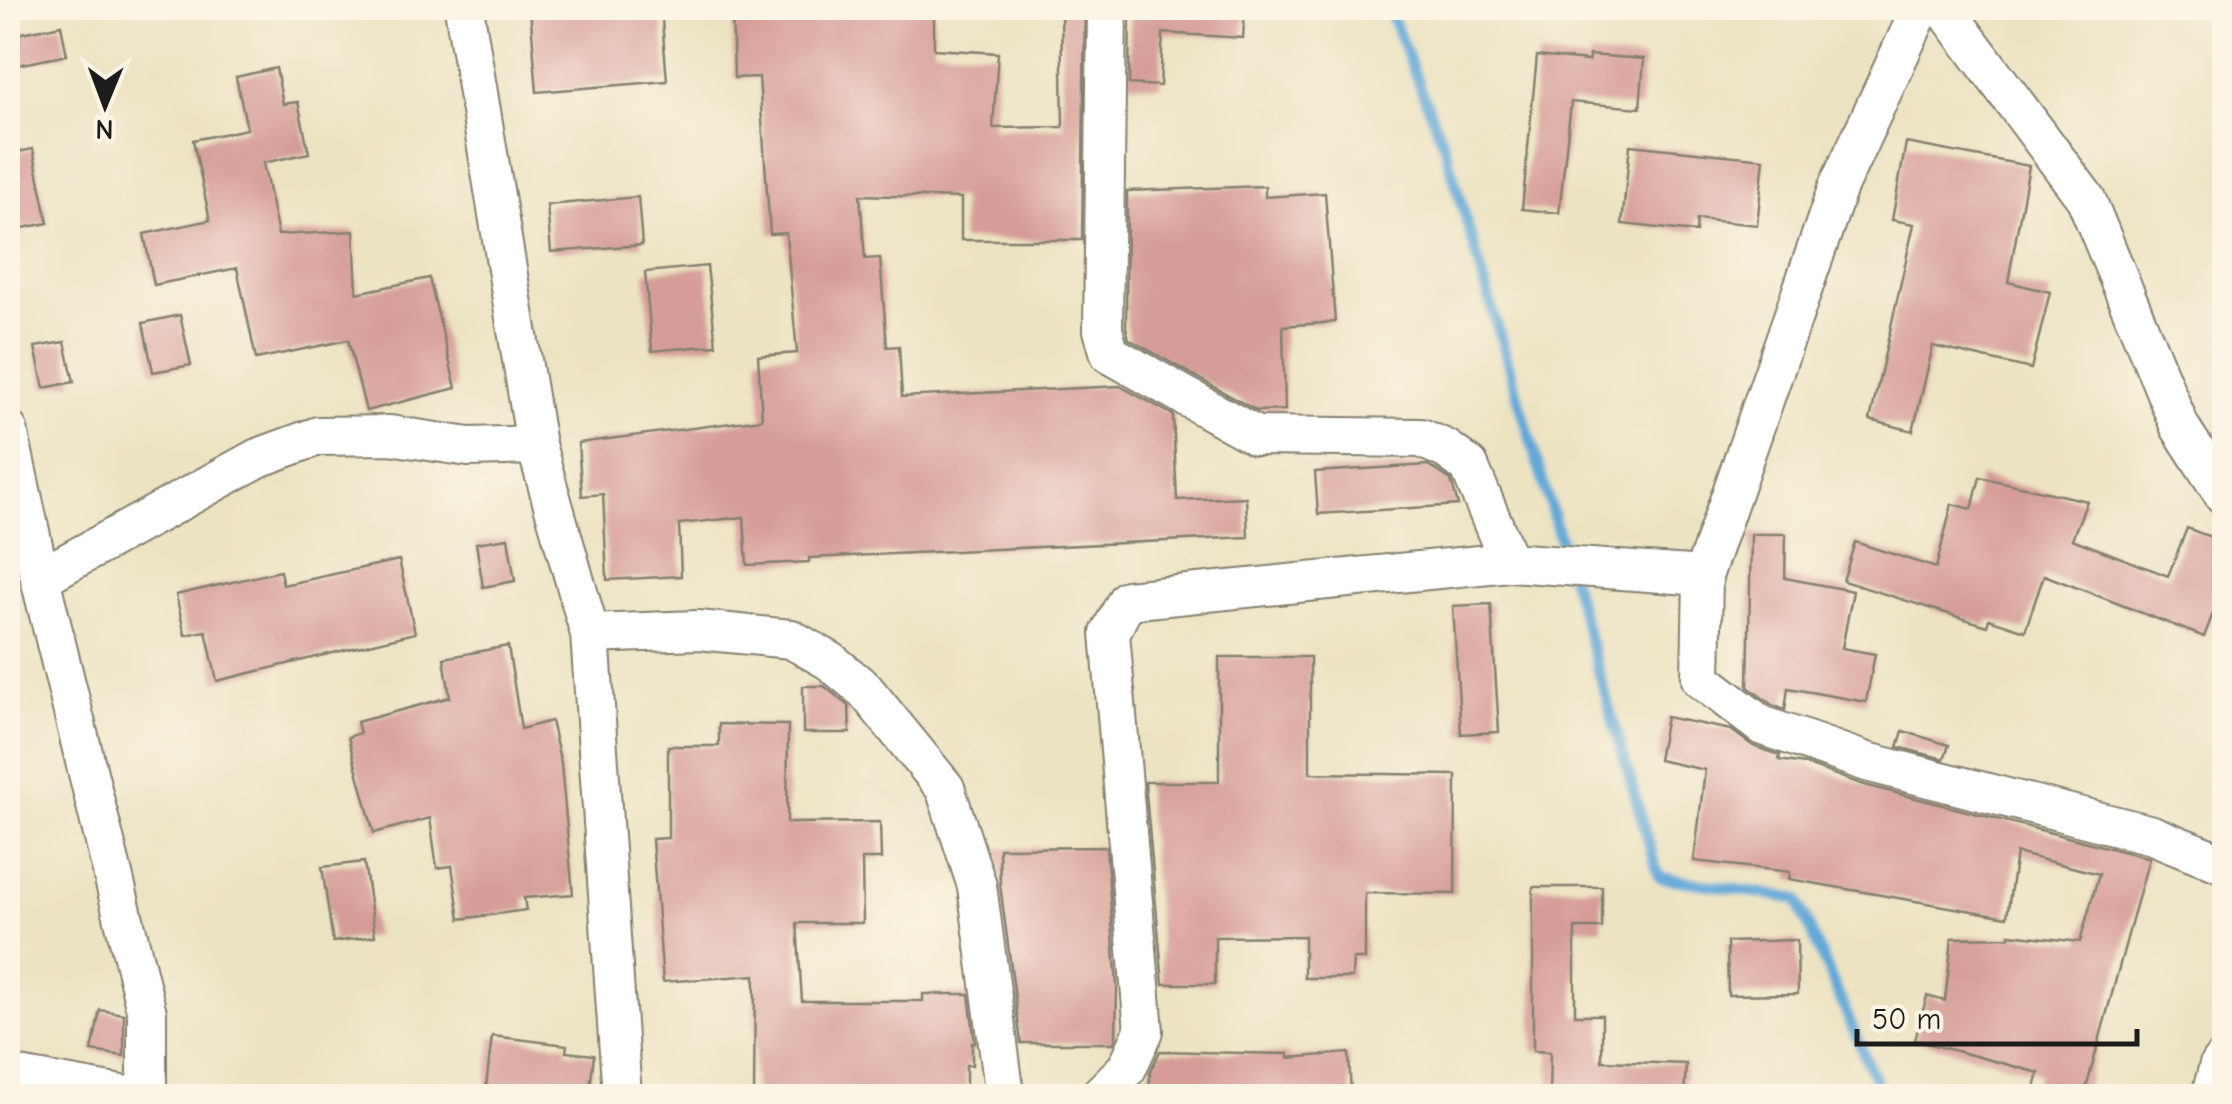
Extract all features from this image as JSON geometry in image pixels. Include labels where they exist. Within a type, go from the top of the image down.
[{"type":"street","points":[[464,8],[536,445],[590,634],[622,1096]]},
{"type":"street","points":[[1107,8],[1103,330],[1110,354],[1256,436],[1421,438],[1446,450],[1468,466],[1509,562]]},
{"type":"street","points":[[1921,8],[1838,187],[1703,576],[1701,679],[1761,725],[1867,762],[2152,835],[2224,864]]},
{"type":"street","points":[[1944,8],[2086,199],[2180,427],[2224,494]]},
{"type":"street","points":[[8,430],[40,578],[148,1013],[147,1096]]},
{"type":"street","points":[[40,578],[258,458],[318,436],[390,435],[469,446],[536,445]]},
{"type":"street","points":[[1099,1096],[1127,1068],[1144,1031],[1110,634],[1127,600],[1509,562],[1703,576]]},
{"type":"street","points":[[590,634],[698,630],[792,639],[830,661],[865,690],[945,788],[977,886],[1005,1096]]},
{"type":"street","points":[[2216,1096],[2224,1066]]},
{"type":"street","points":[[8,1075],[127,1096]]},
{"type":"building","points":[[530,8],[661,8],[667,81],[537,92]]},
{"type":"building","points":[[732,8],[934,8],[934,49],[998,53],[993,128],[1063,127],[1061,8],[1085,8],[1082,240],[961,240],[961,198],[860,195],[865,259],[880,258],[887,347],[899,346],[902,397],[1120,386],[1173,415],[1177,500],[1246,497],[1248,537],[809,558],[809,562],[747,565],[744,517],[679,524],[681,576],[607,580],[603,494],[582,496],[578,443],[762,419],[758,356],[797,353],[786,233],[770,234],[759,77],[734,78]]},
{"type":"building","points":[[1130,8],[1245,8],[1243,38],[1163,33],[1160,86],[1129,84]]},
{"type":"building","points":[[61,25],[67,55],[8,67],[8,36]]},
{"type":"building","points":[[1589,55],[1644,59],[1640,108],[1571,102],[1559,213],[1522,209],[1537,56],[1589,61]]},
{"type":"building","points":[[276,68],[283,104],[298,102],[309,153],[263,163],[278,235],[354,231],[357,293],[429,278],[456,388],[366,411],[348,340],[256,359],[237,268],[154,285],[144,234],[210,220],[193,140],[247,129],[236,77]]},
{"type":"building","points":[[1906,143],[2029,166],[2008,282],[2050,292],[2031,369],[1933,346],[1913,431],[1870,420],[1914,224],[1892,220]]},
{"type":"building","points":[[1630,145],[1764,159],[1757,225],[1697,219],[1696,232],[1622,224]]},
{"type":"building","points":[[33,149],[48,223],[8,231],[8,154]]},
{"type":"building","points":[[1265,186],[1265,197],[1325,193],[1335,322],[1283,326],[1285,410],[1257,411],[1129,339],[1127,191]]},
{"type":"building","points":[[638,197],[642,245],[551,252],[547,205]]},
{"type":"building","points":[[707,266],[716,345],[652,351],[645,272]]},
{"type":"building","points":[[180,315],[191,365],[153,372],[143,323]]},
{"type":"building","points":[[65,342],[74,382],[44,388],[35,347]]},
{"type":"building","points":[[1428,465],[1451,480],[1458,505],[1318,514],[1315,472]]},
{"type":"building","points":[[1980,477],[2087,501],[2072,539],[2168,576],[2187,528],[2224,542],[2224,585],[2204,637],[2044,575],[2025,631],[1989,619],[1987,626],[1843,581],[1855,542],[1936,568],[1952,504],[1972,509]]},
{"type":"building","points":[[1751,534],[1786,534],[1785,578],[1853,591],[1842,648],[1875,654],[1866,702],[1788,688],[1785,710],[1748,687]]},
{"type":"building","points":[[508,538],[515,581],[483,587],[476,543]]},
{"type":"building","points":[[399,560],[415,633],[217,681],[206,631],[185,635],[176,595],[280,571],[283,585]]},
{"type":"building","points":[[1491,604],[1499,732],[1461,734],[1453,606]]},
{"type":"building","points":[[508,646],[521,729],[551,721],[561,764],[573,894],[524,898],[526,910],[460,919],[452,866],[437,868],[430,818],[374,833],[348,737],[360,733],[357,722],[450,697],[444,658]]},
{"type":"building","points":[[1219,657],[1310,657],[1310,773],[1456,775],[1455,894],[1365,893],[1365,959],[1353,959],[1352,978],[1304,978],[1304,936],[1215,937],[1215,984],[1163,984],[1145,782],[1219,782]]},
{"type":"building","points":[[803,686],[824,686],[849,706],[850,733],[803,733]]},
{"type":"building","points":[[1666,717],[1731,730],[1753,746],[1780,755],[1779,760],[1805,764],[1861,784],[2149,858],[2084,1096],[2033,1096],[2039,1073],[1915,1040],[1927,996],[1945,1001],[1952,938],[2010,934],[2080,942],[2099,874],[2016,853],[2007,917],[1789,879],[1790,872],[1694,861],[1705,770],[1658,760]]},
{"type":"building","points":[[719,724],[788,725],[787,823],[880,822],[881,859],[862,859],[863,923],[797,923],[802,1001],[923,1001],[923,994],[969,994],[975,1043],[972,1065],[966,1065],[966,1096],[754,1096],[755,975],[663,982],[652,839],[668,838],[668,746],[719,746]]},
{"type":"building","points":[[1903,731],[1949,745],[1944,759],[1898,747]]},
{"type":"building","points":[[1106,847],[1117,985],[1114,1043],[1021,1043],[1000,885],[999,848]]},
{"type":"building","points":[[364,862],[375,936],[333,942],[322,867]]},
{"type":"building","points":[[1533,887],[1602,887],[1602,928],[1575,928],[1575,1015],[1602,1015],[1602,1061],[1686,1064],[1684,1096],[1549,1096],[1550,1052],[1533,1051]]},
{"type":"building","points":[[1797,940],[1798,994],[1728,995],[1727,942]]},
{"type":"building","points":[[100,1010],[124,1014],[124,1056],[92,1051]]},
{"type":"building","points":[[492,1036],[567,1045],[566,1052],[594,1055],[589,1096],[485,1096]]},
{"type":"building","points":[[1160,1051],[1288,1054],[1288,1058],[1349,1053],[1351,1096],[1149,1096],[1150,1072]]},
{"type":"waterway","points":[[1388,8],[1445,148],[1659,877],[1797,899],[1882,1096]]}]
